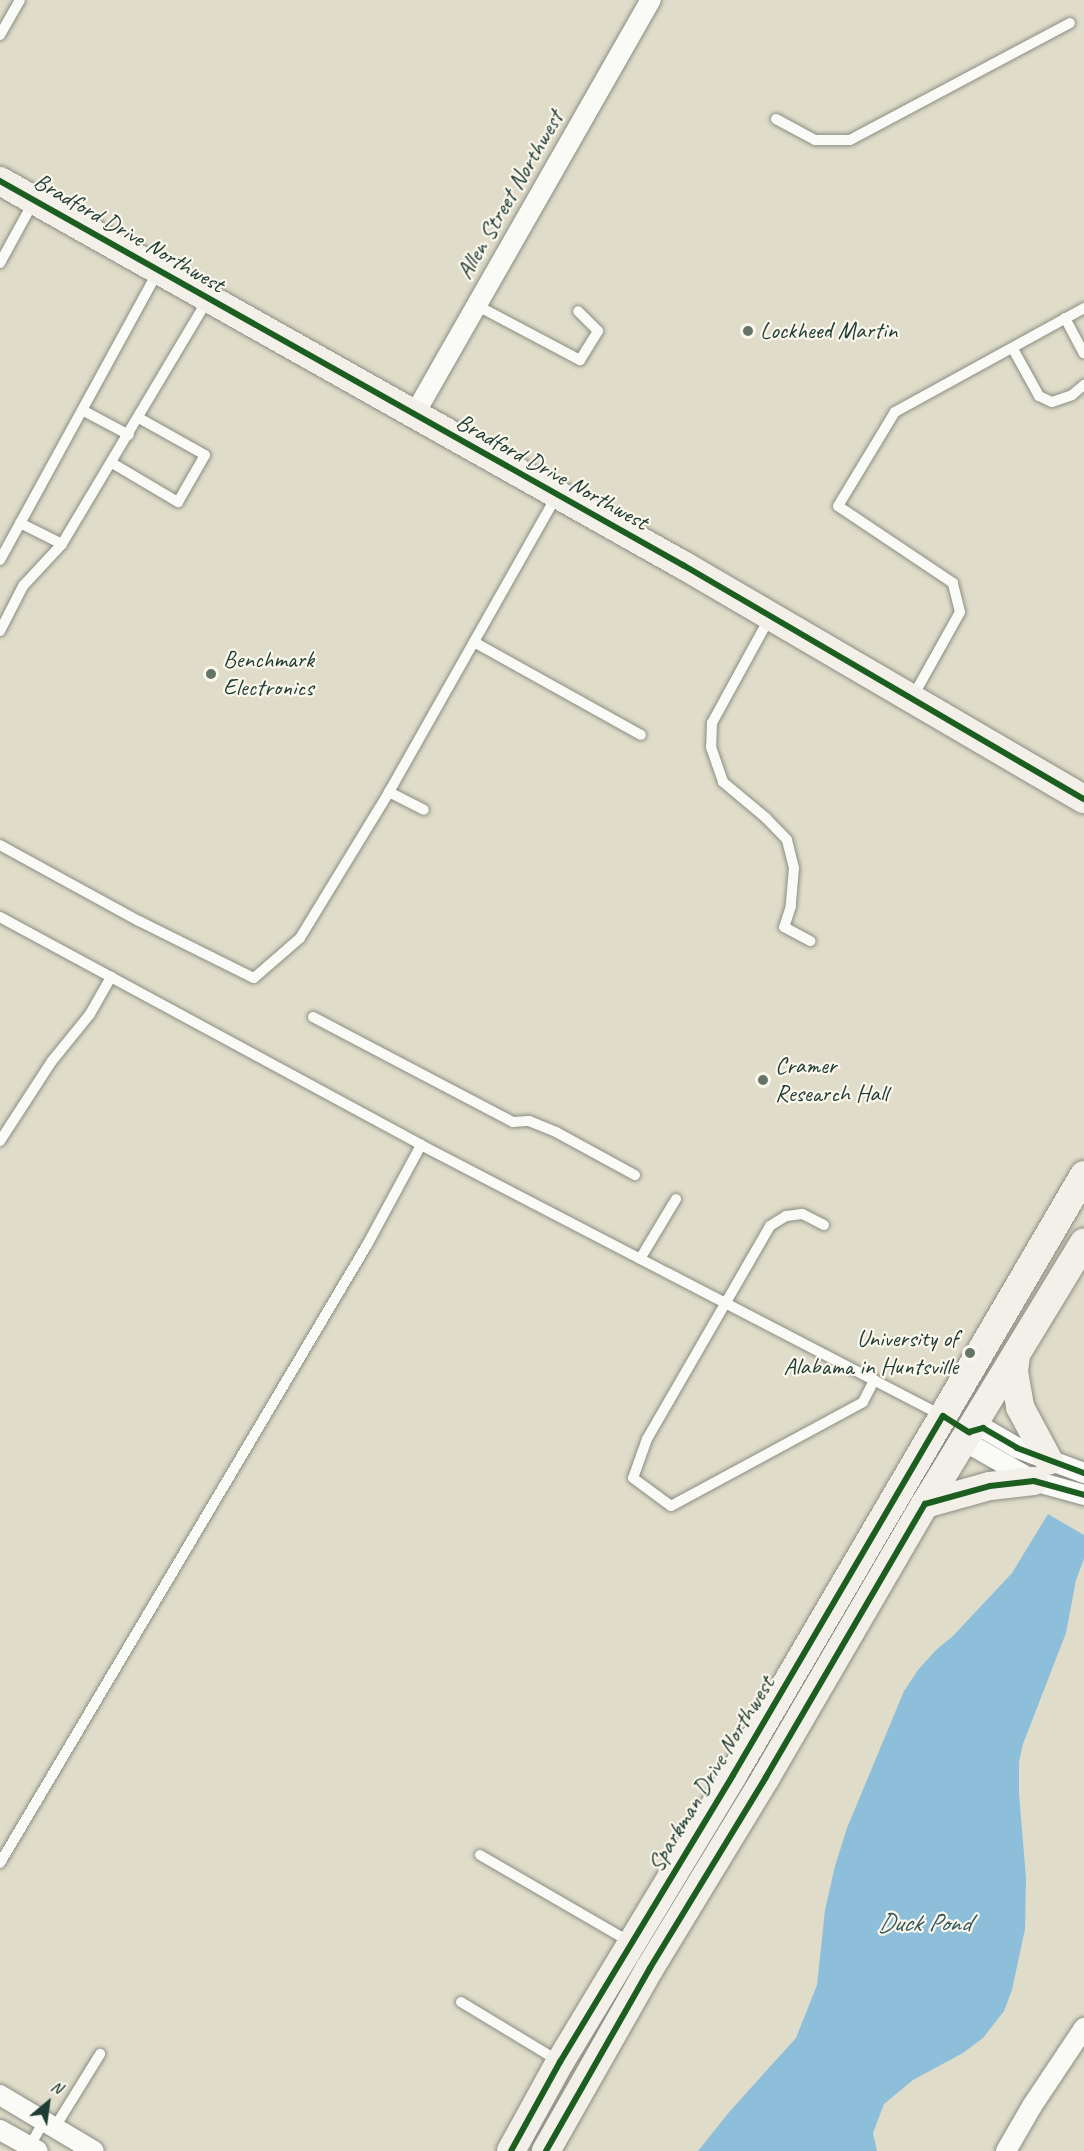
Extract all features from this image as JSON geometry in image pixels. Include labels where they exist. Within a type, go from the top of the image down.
[{"type":"main road","name":"Bradford Drive Northwest","points":[[0,181],[771,617],[1084,799]]},
{"type":"main road","name":"Sparkman Drive Northwest","points":[[511,2151],[560,2062],[733,1775],[1084,1175]]},
{"type":"main road","name":"Sparkman Drive Northwest","points":[[546,2151],[651,1968],[743,1816],[925,1504],[1084,1242]]},
{"type":"main road","points":[[925,1504],[1042,1471],[1020,1407],[1014,1372],[1016,1354]]},
{"type":"street","name":"Allen Street Northwest","points":[[414,415],[651,0]]},
{"type":"street","points":[[943,1416],[969,1432],[983,1428],[1017,1448],[1042,1471],[1084,1495]]},
{"type":"street","points":[[1042,1471],[1084,1473]]},
{"type":"street","points":[[1006,2151],[1032,2106],[1084,2028]]},
{"type":"street","points":[[0,2095],[94,2151]]},
{"type":"street","points":[[0,2130],[31,2149]]},
{"type":"lane","points":[[0,35],[20,0]]},
{"type":"lane","points":[[776,119],[815,140],[850,140],[1070,23]]},
{"type":"lane","points":[[0,263],[35,200]]},
{"type":"lane","points":[[0,560],[158,270]]},
{"type":"lane","points":[[0,631],[23,586],[62,544],[208,299]]},
{"type":"lane","points":[[476,305],[580,360],[598,331],[578,311]]},
{"type":"lane","points":[[912,699],[960,612],[954,583],[838,506],[895,412],[1084,308]]},
{"type":"lane","points":[[1065,318],[1084,353]]},
{"type":"lane","points":[[1013,349],[1039,396],[1052,402],[1072,395],[1084,385]]},
{"type":"lane","points":[[82,410],[129,435]]},
{"type":"lane","points":[[112,463],[178,502],[205,455],[139,418]]},
{"type":"lane","points":[[0,845],[139,921],[254,978],[300,938],[389,792],[557,495]]},
{"type":"lane","points":[[21,523],[62,544]]},
{"type":"lane","points":[[771,617],[712,723],[711,747],[723,782],[766,818],[787,840],[794,868],[791,906],[784,927],[810,941]]},
{"type":"lane","points":[[474,642],[641,735]]},
{"type":"lane","points":[[389,792],[424,810]]},
{"type":"lane","points":[[0,917],[421,1145],[943,1416]]},
{"type":"lane","points":[[0,1141],[52,1061],[90,1014],[111,977]]},
{"type":"lane","points":[[313,1017],[513,1122],[529,1121],[556,1132],[634,1175]]},
{"type":"lane","points":[[0,1863],[362,1254],[421,1145]]},
{"type":"lane","points":[[640,1259],[676,1199]]},
{"type":"lane","points":[[824,1225],[802,1214],[786,1216],[770,1226],[647,1439],[633,1478],[671,1506],[863,1402],[874,1380]]},
{"type":"lane","points":[[480,1855],[630,1943]]},
{"type":"lane","points":[[461,2002],[560,2062]]},
{"type":"lane","points":[[31,2149],[100,2054]]},
{"type":"water","name":"Duck Pond","points":[[1048,1514],[1084,1535],[1084,1559],[1076,1580],[1066,1633],[1023,1744],[1019,1762],[1019,1794],[1026,1878],[1025,1929],[1012,1990],[1004,2011],[983,2038],[963,2053],[913,2080],[884,2104],[873,2133],[877,2151],[698,2151],[730,2111],[796,2038],[817,1985],[825,1910],[835,1866],[847,1828],[904,1691],[918,1670],[936,1650],[953,1636],[1012,1573]]},
{"type":"cycle path","points":[[0,181],[683,565],[1084,799]]},
{"type":"cycle path","points":[[511,2151],[560,2062],[733,1775],[943,1416],[969,1432],[983,1428],[1017,1448],[1084,1473]]},
{"type":"cycle path","points":[[546,2151],[650,1968],[766,1777],[925,1504],[990,1486],[1034,1481],[1084,1495]]},
{"type":"place","name":"Lockheed Martin","points":[[748,331]]},
{"type":"place","name":"Benchmark Electronics","points":[[211,674]]},
{"type":"place","name":"Cramer Research Hall","points":[[763,1080]]},
{"type":"place","name":"University of Alabama in Huntsville","points":[[970,1353]]}]
